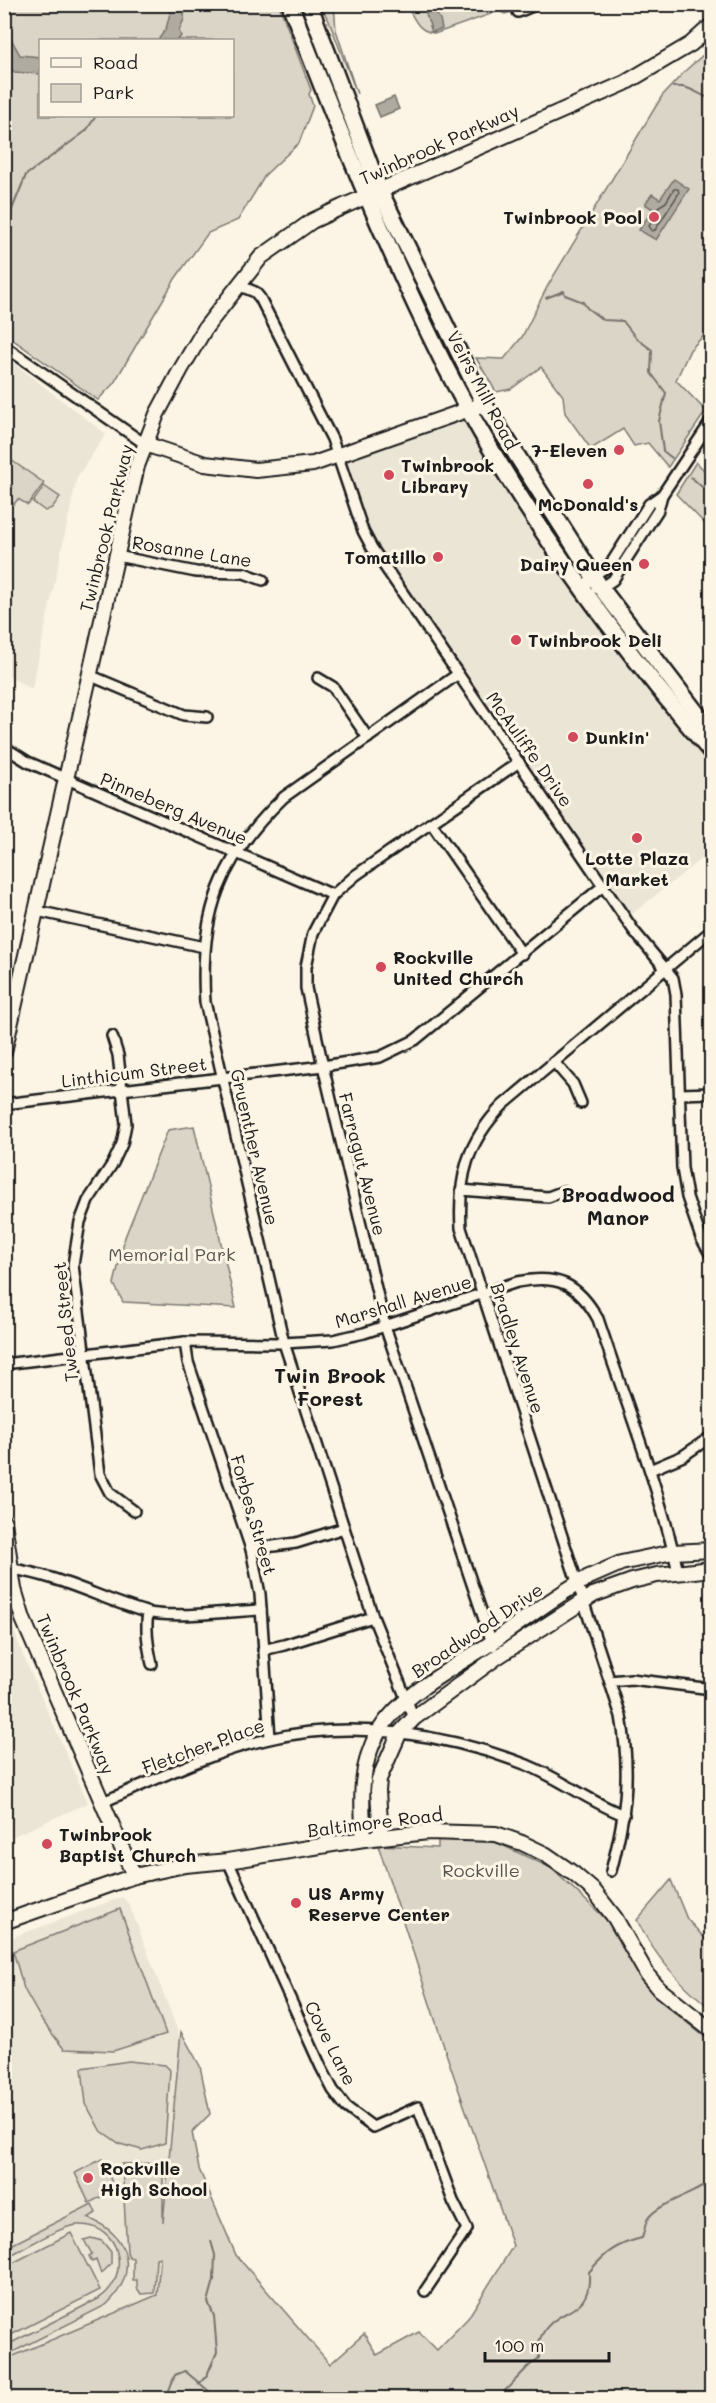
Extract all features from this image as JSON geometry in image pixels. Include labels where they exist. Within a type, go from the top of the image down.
[{"type":"main road","name":"Veirs Mill Road","points":[[290,4],[332,115],[484,404],[597,582],[708,735],[711,753]]},
{"type":"main road","name":"Veirs Mill Road","points":[[309,4],[373,192],[444,363],[501,465],[583,588],[708,735]]},
{"type":"street","points":[[518,12],[537,4]]},
{"type":"street","name":"Twinbrook Parkway","points":[[4,1052],[137,466],[157,414],[206,327],[261,258],[312,221],[373,192],[625,83],[691,44],[711,25]]},
{"type":"street","name":"McAuliffe Drive","points":[[238,285],[255,292],[260,298],[339,456],[363,531],[372,548],[634,931],[673,978],[676,994],[682,1168],[687,1197],[701,1238],[711,1257]]},
{"type":"street","points":[[4,346],[145,444],[205,464],[256,470],[313,464],[484,404]]},
{"type":"street","points":[[583,588],[597,582],[613,580],[658,510],[662,495],[711,421]]},
{"type":"street","points":[[583,588],[597,582],[649,504],[662,495]]},
{"type":"street","points":[[632,530],[638,541]]},
{"type":"street","name":"Rosanne Lane","points":[[117,556],[196,572],[244,573],[263,580]]},
{"type":"street","name":"Gruenther Avenue","points":[[414,1718],[373,1617],[284,1343],[205,1002],[204,947],[215,897],[230,861],[259,821],[284,797],[458,674]]},
{"type":"street","points":[[89,675],[184,715],[207,717]]},
{"type":"street","points":[[318,678],[333,687],[368,738]]},
{"type":"street","name":"Pinneberg Avenue","points":[[4,747],[28,762],[333,895]]},
{"type":"street","name":"Farragut Avenue","points":[[497,1657],[385,1326],[323,1066],[306,988],[306,967],[313,933],[333,895],[356,875],[519,762]]},
{"type":"street","points":[[431,823],[522,954]]},
{"type":"street","name":"Linthicum Street","points":[[4,1104],[221,1079],[380,1057],[415,1040],[603,886]]},
{"type":"street","points":[[37,911],[204,947]]},
{"type":"street","name":"Bradley Avenue","points":[[612,1871],[628,1783],[627,1750],[621,1716],[461,1228],[461,1190],[467,1160],[485,1123],[502,1104],[711,930]]},
{"type":"street","name":"Tweed Street","points":[[112,1036],[118,1055],[126,1124],[122,1144],[113,1163],[88,1201],[76,1237],[73,1265],[100,1474],[110,1493],[134,1511]]},
{"type":"street","points":[[554,1062],[573,1084],[580,1103]]},
{"type":"street","points":[[680,1094],[711,1093]]},
{"type":"street","points":[[461,1190],[548,1197],[564,1191]]},
{"type":"street","name":"Marshall Avenue","points":[[4,1364],[185,1342],[284,1343],[333,1340],[385,1326],[517,1282],[540,1278],[559,1282],[572,1288],[588,1301],[598,1319],[639,1444],[650,1470],[678,1572]]},
{"type":"street","name":"Forbes Street","points":[[185,1342],[188,1362],[251,1549],[261,1610],[270,1738]]},
{"type":"street","points":[[650,1470],[683,1456],[711,1436]]},
{"type":"street","name":"Twinbrook Parkway","points":[[4,1522],[14,1589],[24,1619],[134,1876]]},
{"type":"street","points":[[251,1549],[296,1543],[344,1527]]},
{"type":"street","name":"Broadwood Drive","points":[[364,1839],[360,1808],[362,1780],[367,1759],[379,1731],[406,1700],[578,1583],[621,1563],[673,1552],[711,1550]]},
{"type":"street","points":[[10,1569],[32,1572],[148,1612],[175,1614],[261,1610]]},
{"type":"street","name":"Broadwood Drive","points":[[381,1837],[379,1779],[399,1734],[414,1718],[497,1657],[593,1595],[632,1581],[678,1572],[711,1569]]},
{"type":"street","points":[[148,1612],[146,1624],[152,1664]]},
{"type":"street","points":[[263,1650],[373,1617]]},
{"type":"street","points":[[610,1681],[631,1679],[711,1689]]},
{"type":"street","name":"Fletcher Place","points":[[103,1802],[199,1761],[270,1738],[333,1730],[379,1731],[475,1747],[528,1766],[624,1815]]},
{"type":"street","name":"Baltimore Road","points":[[4,1922],[134,1876],[185,1865],[228,1861],[381,1837],[457,1831],[496,1834],[545,1854],[594,1891],[615,1918],[648,1976],[659,1989],[711,2031]]},
{"type":"street","name":"Cove Lane","points":[[228,1861],[321,2067],[346,2107],[373,2127],[418,2107],[453,2201],[467,2229],[425,2291]]},
{"type":"shaded area","points":[[4,356],[106,434],[77,477],[32,689],[5,674]]},
{"type":"shaded area","points":[[469,409],[501,465],[711,753],[711,851],[626,919],[372,548],[339,456]]},
{"type":"shaded area","points":[[4,1605],[22,1653],[88,1803],[5,1840]]},
{"type":"shaded area","name":"Rockville High School","points":[[122,1897],[129,1904],[187,2055],[161,2306],[5,2365],[5,1940]]},
{"type":"green space","points":[[4,5],[279,5],[311,90],[309,94],[313,106],[299,143],[266,174],[238,220],[208,233],[175,279],[114,383],[98,400],[5,334]]},
{"type":"green space","points":[[320,5],[334,5],[336,30],[357,94],[329,21]]},
{"type":"green space","points":[[406,5],[531,5],[505,14],[499,11],[437,33],[421,28]]},
{"type":"green space","name":"Twinbrook Pool","points":[[711,48],[711,322],[708,331],[690,350],[676,380],[706,411],[668,467],[648,443],[634,446],[623,429],[591,449],[565,413],[563,396],[541,367],[511,389],[496,392],[476,358],[504,359],[522,337],[547,287],[662,96]]},
{"type":"green space","points":[[8,458],[44,483],[28,505],[18,499],[14,504],[5,497],[5,464]]},
{"type":"green space","points":[[696,462],[711,477],[711,530],[676,494]]},
{"type":"green space","points":[[44,486],[60,497],[52,508],[45,511],[33,502]]},
{"type":"green space","name":"Memorial Park","points":[[194,1126],[236,1308],[123,1302],[114,1284],[125,1237],[168,1130]]},
{"type":"green space","name":"Rockville","points":[[438,1837],[487,1838],[551,1868],[609,1922],[659,2000],[711,2042],[711,2398],[5,2398],[4,2360],[157,2295],[160,2257],[156,2258],[154,2293],[141,2294],[137,2288],[137,2280],[133,2280],[133,2258],[129,2257],[127,2252],[122,2164],[163,2163],[163,2222],[181,2032],[200,2066],[210,2114],[192,2132],[199,2169],[236,2255],[330,2364],[364,2334],[377,2355],[419,2332],[437,2350],[468,2318],[513,2246],[448,2059],[378,1845],[438,1848]]},
{"type":"green space","points":[[671,1880],[687,1919],[711,1945],[711,2009],[669,1969],[637,1920]]},
{"type":"green space","points":[[120,1909],[166,2034],[113,2051],[64,2049],[41,2019],[24,1989],[13,1951]]},
{"type":"green space","points":[[129,2061],[165,2065],[170,2070],[165,2143],[142,2150],[120,2144],[100,2130],[86,2104],[82,2068]]},
{"type":"green space","points":[[102,2159],[115,2190],[89,2203],[75,2173]]},
{"type":"green space","points":[[92,2204],[96,2213],[88,2218],[113,2234],[121,2244],[126,2256],[123,2281],[117,2293],[106,2305],[5,2356],[5,2346],[98,2299],[109,2289],[116,2278],[117,2253],[112,2241],[104,2232],[92,2226],[77,2225],[61,2229],[5,2258],[5,2248]]},
{"type":"green space","points":[[71,2233],[100,2290],[5,2338],[5,2267]]},
{"type":"green space","points":[[91,2238],[102,2241],[111,2252],[111,2264],[101,2274],[96,2260],[92,2262],[89,2256],[92,2254],[84,2240]]},
{"type":"water","points":[[172,5],[185,5],[179,39],[159,39],[166,29]]},
{"type":"water","points":[[423,5],[430,5],[440,19],[442,29],[432,32]]},
{"type":"water","points":[[4,26],[20,55],[39,57],[39,74],[14,72],[5,63]]},
{"type":"water","points":[[394,97],[399,109],[380,117],[375,105]]},
{"type":"water","points":[[674,179],[689,189],[656,240],[639,230],[653,209],[645,204],[652,194],[660,199]]},
{"type":"waterway","points":[[673,87],[689,89],[712,99]]},
{"type":"waterway","points":[[4,229],[26,175],[86,131],[95,117]]},
{"type":"waterway","points":[[546,298],[564,291],[565,295],[583,302],[603,320],[623,321],[636,338],[652,350],[651,373],[666,393],[659,421],[663,451],[672,458]]},
{"type":"waterway","points":[[691,477],[712,496]]},
{"type":"waterway","points":[[498,2398],[539,2358],[539,2341],[546,2328],[579,2305],[585,2298],[589,2272],[600,2260],[618,2246],[642,2238],[647,2220],[659,2208],[698,2189],[712,2179]]},
{"type":"waterway","points":[[199,2384],[207,2375],[217,2352],[214,2316],[208,2302],[214,2280],[215,2255],[211,2241]]},
{"type":"waterway","points":[[166,2398],[175,2375],[185,2371],[217,2398]]},
{"type":"waterway","points":[[74,2398],[79,2391],[100,2398]]},
{"type":"place","name":"Twinbrook Pool","points":[[654,217]]},
{"type":"place","name":"7-Eleven","points":[[619,450]]},
{"type":"place","name":"Twinbrook Library","points":[[389,475]]},
{"type":"place","name":"McDonald's","points":[[588,484]]},
{"type":"place","name":"Tomatillo","points":[[438,557]]},
{"type":"place","name":"Dairy Queen","points":[[644,564]]},
{"type":"place","name":"Twinbrook Deli","points":[[516,640]]},
{"type":"place","name":"Dunkin'","points":[[573,737]]},
{"type":"place","name":"Lotte Plaza Market","points":[[637,838]]},
{"type":"place","name":"Rockville United Church","points":[[381,967]]},
{"type":"place","name":"Twinbrook Baptist Church","points":[[47,1844]]},
{"type":"place","name":"US Army Reserve Center","points":[[296,1903]]},
{"type":"place","name":"Rockville High School","points":[[88,2178]]},
{"type":"district","name":"Broadwood Manor","points":[[618,1206]]},
{"type":"district","name":"Twin Brook Forest","points":[[330,1386]]}]
